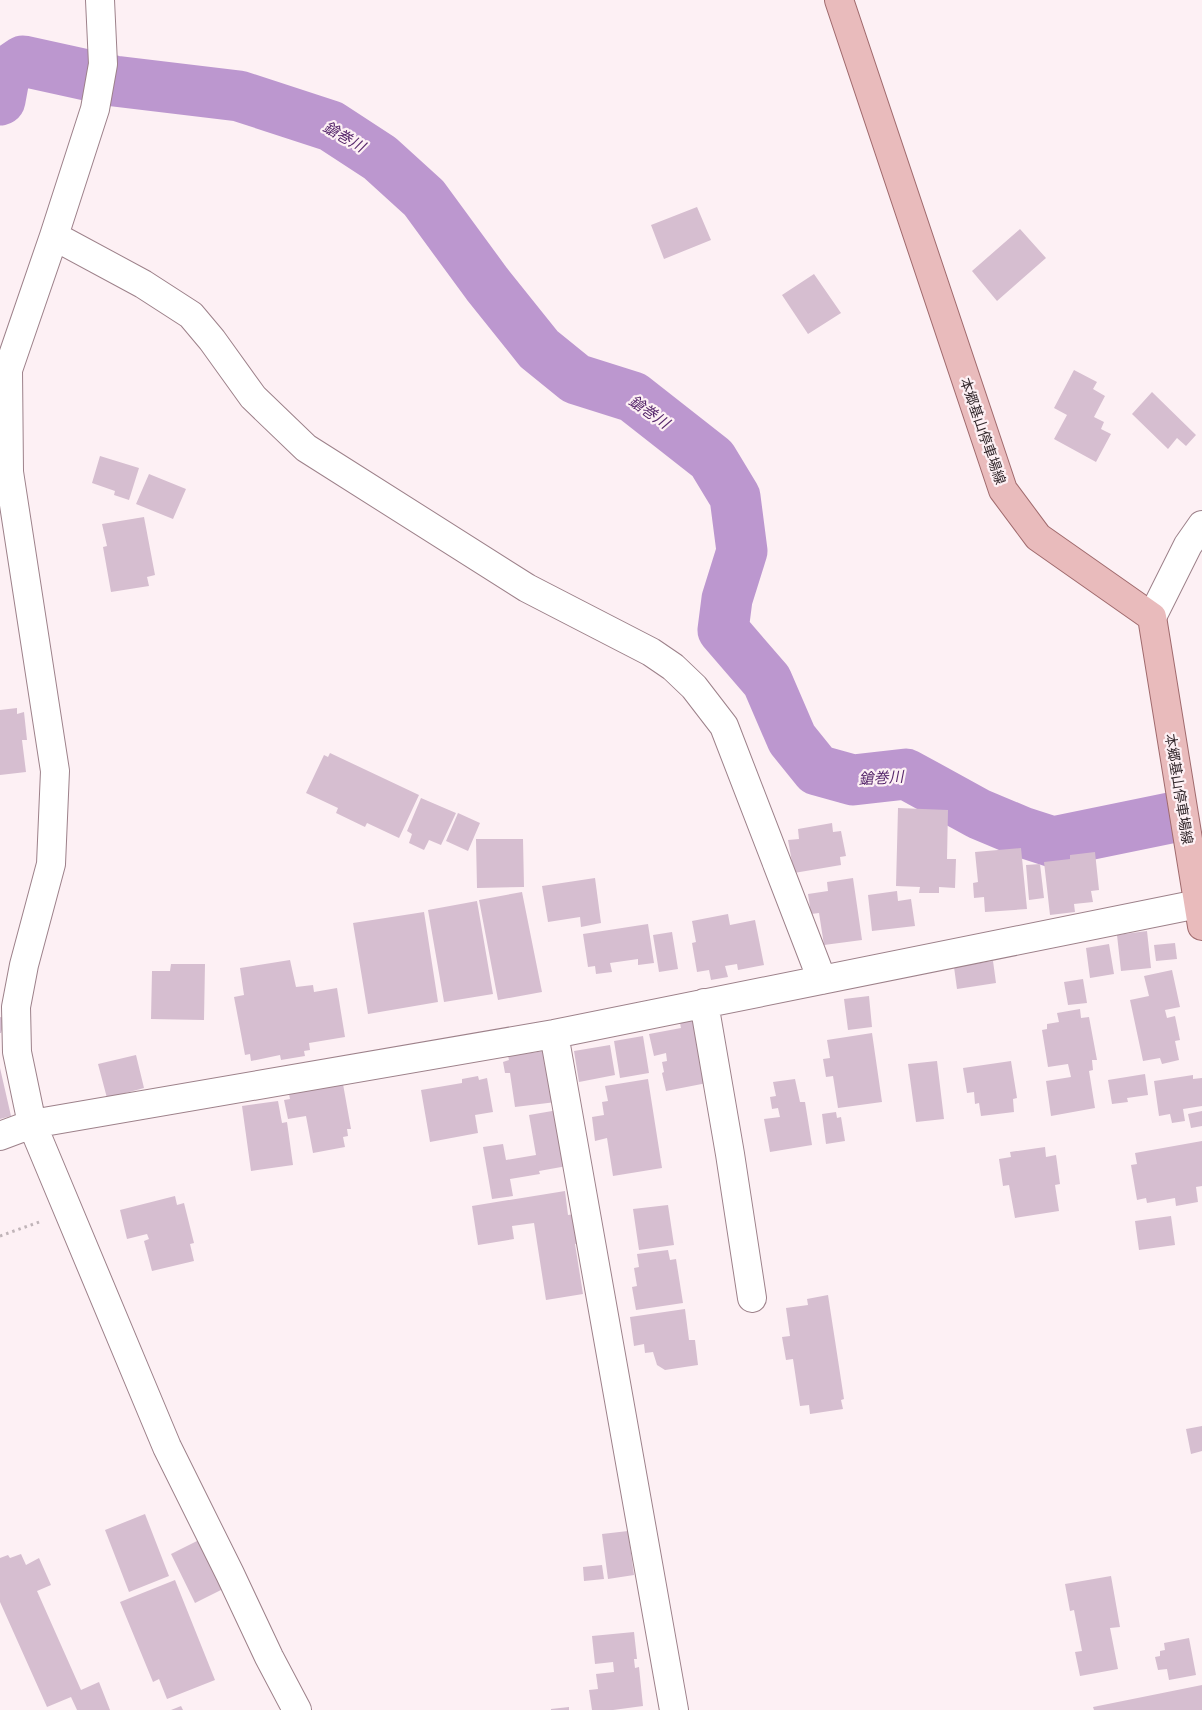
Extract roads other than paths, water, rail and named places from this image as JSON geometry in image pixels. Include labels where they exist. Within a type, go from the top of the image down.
[{"type":"main road","name":"本郷基山停車場線","points":[[839,0],[1003,490],[1038,538],[1152,617],[1200,915]]},
{"type":"street","points":[[100,0],[103,64],[95,109],[8,370],[9,472],[55,771],[51,864],[24,965],[16,1007],[17,1052],[32,1124],[167,1447],[230,1574],[268,1657],[297,1710]]},
{"type":"street","points":[[54,236],[143,284],[191,315],[212,340],[252,396],[306,448],[527,588],[651,652],[673,667],[694,687],[724,726],[822,980]]},
{"type":"street","points":[[1152,617],[1188,545],[1202,525]]},
{"type":"street","points":[[0,1136],[32,1124],[554,1034],[822,980],[1200,915]]},
{"type":"street","points":[[704,1004],[752,1298]]},
{"type":"street","points":[[554,1034],[674,1710]]},
{"type":"waterway","name":"鎗巻川","points":[[0,100],[5,73],[23,61],[114,81],[239,96],[331,126],[380,158],[424,198],[487,284],[539,349],[576,379],[633,397],[712,459],[735,497],[742,551],[727,599],[723,630],[767,681],[792,739],[817,770],[853,780],[906,774],[979,814],[1022,832],[1053,842],[1170,818]]}]
